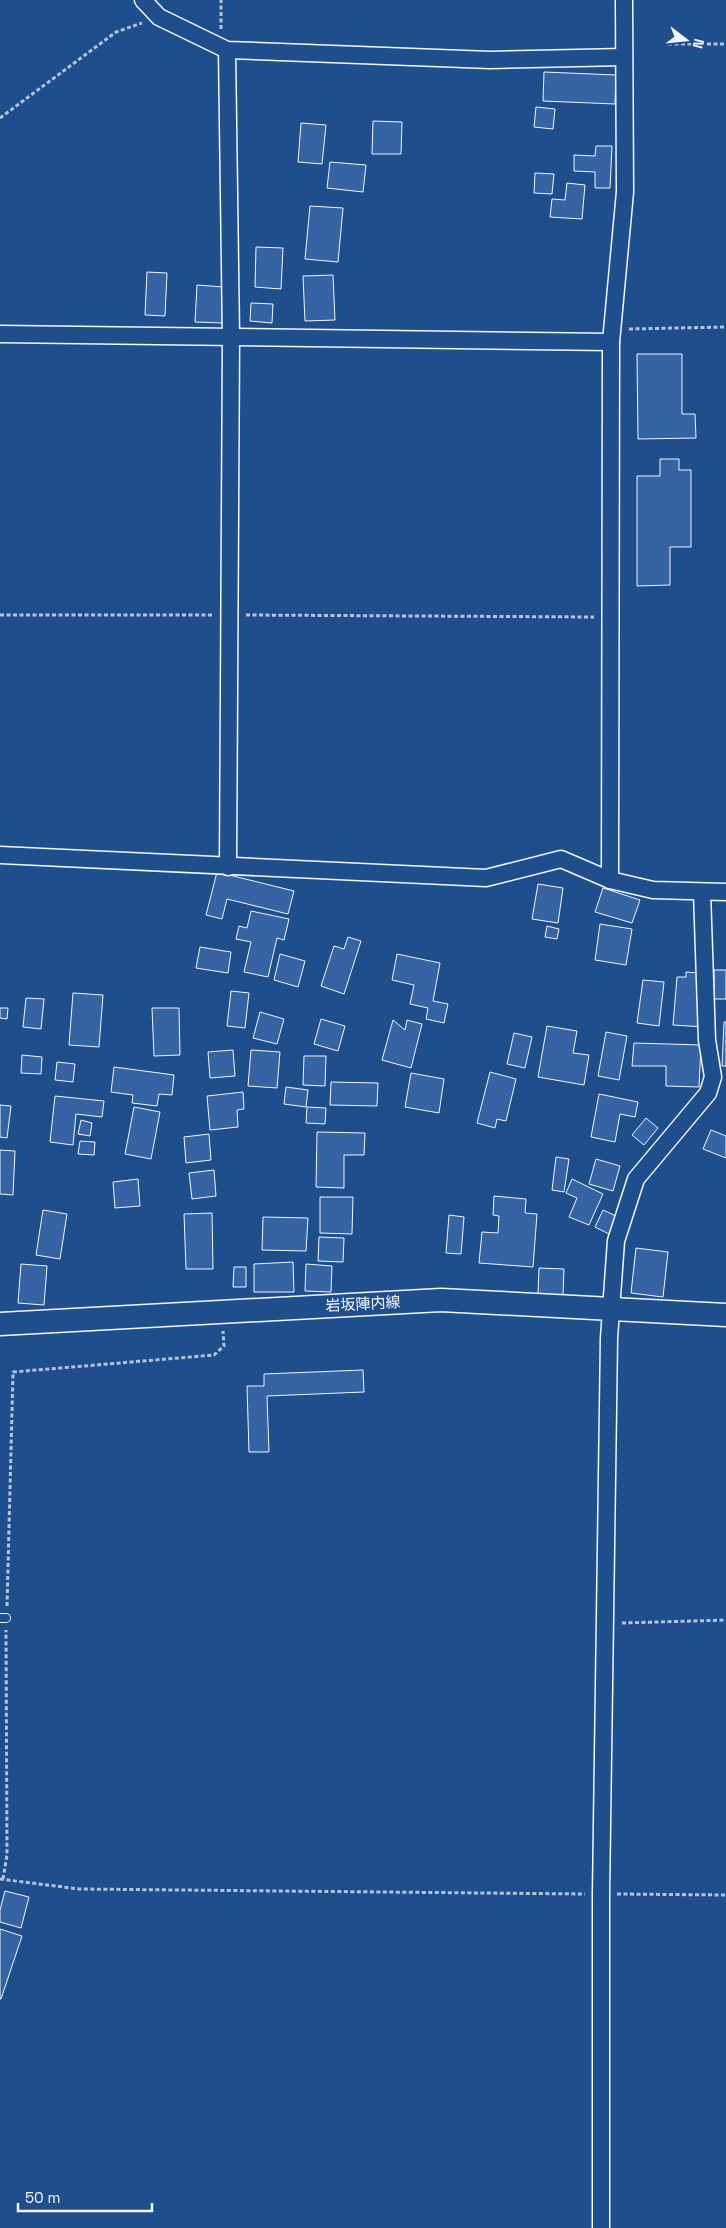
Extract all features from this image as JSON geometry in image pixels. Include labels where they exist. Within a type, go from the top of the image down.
[{"type":"main road","name":"岩坂陣内線","points":[[0,1324],[441,1300],[726,1315]]},
{"type":"street","points":[[610,880],[612,617],[611,336],[625,192],[624,0]]},
{"type":"street","points":[[151,8],[222,47],[490,60],[624,57]]},
{"type":"street","points":[[222,47],[231,337],[228,867]]},
{"type":"street","points":[[0,334],[231,337],[611,336]]},
{"type":"street","points":[[0,855],[486,878],[561,859],[610,880],[653,890],[726,892]]},
{"type":"street","points":[[601,2228],[601,1894],[609,1338],[616,1241],[636,1179],[719,1078],[707,1040],[702,892]]},
{"type":"path","points":[[221,0],[222,47]]},
{"type":"path","points":[[0,118],[151,8]]},
{"type":"path","points":[[668,44],[726,44]]},
{"type":"path","points":[[611,336],[726,327]]},
{"type":"path","points":[[0,615],[612,617]]},
{"type":"path","points":[[221,1312],[224,1346],[214,1355],[13,1372],[3,1618],[8,1855],[2,1879],[79,1889],[726,1895]]},
{"type":"path","points":[[605,1623],[726,1620]]},
{"type":"building","points":[[544,72],[616,75],[615,104],[543,101]]},
{"type":"building","points":[[536,107],[555,109],[553,129],[534,127]]},
{"type":"building","points":[[373,121],[402,122],[401,154],[372,154]]},
{"type":"building","points":[[301,123],[326,125],[322,164],[298,162]]},
{"type":"building","points":[[596,146],[612,146],[610,188],[595,188],[595,172],[574,171],[574,155],[595,156]]},
{"type":"building","points":[[330,162],[366,165],[363,192],[327,188]]},
{"type":"building","points":[[535,173],[554,174],[552,194],[534,193]]},
{"type":"building","points":[[567,183],[585,185],[582,219],[550,217],[552,199],[565,200]]},
{"type":"building","points":[[310,206],[343,208],[338,262],[305,259]]},
{"type":"building","points":[[256,247],[283,248],[281,289],[255,287]]},
{"type":"building","points":[[147,272],[167,273],[165,316],[145,315]]},
{"type":"building","points":[[333,275],[335,320],[305,321],[303,276]]},
{"type":"building","points":[[197,285],[224,287],[222,323],[195,322]]},
{"type":"building","points":[[251,303],[273,304],[272,323],[250,321]]},
{"type":"building","points":[[637,354],[682,354],[682,414],[695,414],[696,438],[638,439]]},
{"type":"building","points":[[660,459],[679,459],[679,470],[691,470],[691,547],[670,547],[670,585],[637,586],[637,476],[660,476]]},
{"type":"building","points":[[217,872],[294,891],[288,914],[227,899],[222,919],[206,915]]},
{"type":"building","points":[[538,884],[563,888],[558,923],[532,919]]},
{"type":"building","points":[[603,888],[640,900],[632,923],[595,912]]},
{"type":"building","points":[[251,911],[289,919],[284,940],[277,938],[268,977],[244,972],[251,942],[236,939],[239,926],[247,928]]},
{"type":"building","points":[[600,924],[632,929],[626,965],[595,960]]},
{"type":"building","points":[[547,926],[559,929],[557,939],[545,937]]},
{"type":"building","points":[[348,937],[361,941],[344,994],[321,986],[334,946],[344,949]]},
{"type":"building","points":[[200,947],[231,952],[228,973],[196,968]]},
{"type":"building","points":[[280,954],[305,961],[298,987],[274,980]]},
{"type":"building","points":[[397,954],[440,963],[433,1001],[448,1004],[444,1023],[426,1019],[428,1008],[410,1004],[414,985],[392,980]]},
{"type":"building","points":[[714,970],[726,970],[726,999],[714,999]]},
{"type":"building","points":[[686,972],[700,973],[698,1002],[706,1003],[704,1027],[673,1025],[677,977],[686,977]]},
{"type":"building","points":[[643,980],[664,982],[659,1026],[637,1023]]},
{"type":"building","points":[[231,991],[249,993],[245,1028],[227,1026]]},
{"type":"building","points":[[73,993],[103,995],[99,1047],[69,1045]]},
{"type":"building","points":[[26,998],[44,999],[41,1029],[23,1027]]},
{"type":"building","points":[[0,1008],[8,1008],[7,1019],[0,1018]]},
{"type":"building","points":[[152,1008],[179,1008],[180,1055],[154,1056]]},
{"type":"building","points":[[260,1012],[284,1019],[277,1044],[253,1038]]},
{"type":"building","points":[[321,1019],[345,1026],[338,1051],[314,1044]]},
{"type":"building","points":[[393,1020],[405,1030],[407,1020],[422,1024],[411,1068],[382,1060]]},
{"type":"building","points":[[724,1022],[726,1022],[726,1066],[722,1066]]},
{"type":"building","points":[[547,1026],[577,1031],[573,1053],[589,1055],[584,1085],[538,1077]]},
{"type":"building","points":[[606,1032],[627,1036],[619,1080],[598,1076]]},
{"type":"building","points":[[514,1033],[532,1037],[525,1068],[507,1064]]},
{"type":"building","points":[[634,1043],[701,1045],[699,1087],[666,1086],[666,1066],[632,1066]]},
{"type":"building","points":[[233,1050],[235,1076],[210,1078],[208,1052]]},
{"type":"building","points":[[251,1050],[280,1052],[277,1088],[248,1086]]},
{"type":"building","points":[[22,1055],[42,1057],[41,1074],[21,1073]]},
{"type":"building","points":[[304,1056],[326,1056],[325,1086],[303,1085]]},
{"type":"building","points":[[57,1062],[75,1064],[73,1082],[55,1080]]},
{"type":"building","points":[[114,1067],[174,1075],[172,1095],[159,1094],[157,1106],[132,1103],[133,1095],[111,1092]]},
{"type":"building","points":[[490,1072],[516,1079],[506,1121],[497,1119],[495,1128],[477,1123]]},
{"type":"building","points":[[411,1073],[444,1079],[439,1113],[405,1107]]},
{"type":"building","points":[[331,1082],[378,1083],[377,1106],[330,1105]]},
{"type":"building","points":[[286,1087],[308,1090],[306,1107],[284,1104]]},
{"type":"building","points":[[243,1092],[244,1109],[237,1110],[238,1127],[210,1130],[207,1096]]},
{"type":"building","points":[[599,1094],[638,1102],[635,1117],[620,1114],[615,1142],[591,1137]]},
{"type":"building","points":[[55,1096],[104,1101],[102,1117],[76,1114],[73,1145],[50,1142]]},
{"type":"building","points":[[0,1105],[11,1106],[7,1138],[0,1137]]},
{"type":"building","points":[[134,1107],[160,1112],[151,1159],[125,1154]]},
{"type":"building","points":[[307,1107],[326,1108],[325,1124],[306,1123]]},
{"type":"building","points":[[646,1118],[658,1128],[644,1145],[632,1135]]},
{"type":"building","points":[[81,1120],[92,1123],[90,1136],[78,1134]]},
{"type":"building","points":[[711,1130],[726,1136],[726,1158],[703,1149]]},
{"type":"building","points":[[317,1132],[365,1133],[364,1155],[344,1155],[344,1188],[316,1187]]},
{"type":"building","points":[[209,1134],[211,1160],[186,1163],[184,1137]]},
{"type":"building","points":[[80,1141],[95,1142],[94,1155],[78,1154]]},
{"type":"building","points":[[0,1150],[15,1151],[13,1195],[0,1194]]},
{"type":"building","points":[[556,1157],[569,1159],[564,1192],[552,1190]]},
{"type":"building","points":[[596,1159],[620,1166],[613,1191],[589,1184]]},
{"type":"building","points":[[214,1170],[216,1196],[192,1199],[189,1173]]},
{"type":"building","points":[[138,1179],[140,1206],[115,1208],[113,1182]]},
{"type":"building","points":[[572,1179],[603,1194],[589,1225],[569,1217],[577,1198],[566,1193]]},
{"type":"building","points":[[494,1196],[526,1199],[525,1213],[537,1214],[533,1267],[479,1263],[482,1232],[498,1233],[499,1216],[493,1215]]},
{"type":"building","points":[[320,1197],[353,1197],[352,1234],[320,1233]]},
{"type":"building","points":[[43,1210],[67,1214],[60,1259],[36,1255]]},
{"type":"building","points":[[603,1210],[618,1217],[609,1234],[595,1227]]},
{"type":"building","points":[[212,1213],[213,1269],[186,1269],[184,1214]]},
{"type":"building","points":[[449,1215],[464,1217],[461,1254],[446,1253]]},
{"type":"building","points":[[263,1217],[308,1218],[306,1251],[262,1250]]},
{"type":"building","points":[[319,1237],[344,1238],[343,1262],[318,1261]]},
{"type":"building","points":[[636,1248],[668,1252],[663,1297],[631,1293]]},
{"type":"building","points":[[293,1262],[294,1292],[254,1292],[254,1264]]},
{"type":"building","points":[[21,1264],[47,1266],[44,1305],[18,1303]]},
{"type":"building","points":[[306,1264],[332,1266],[331,1292],[305,1291]]},
{"type":"building","points":[[234,1267],[246,1267],[246,1287],[233,1287]]},
{"type":"building","points":[[539,1268],[564,1269],[563,1295],[538,1294]]},
{"type":"building","points":[[363,1370],[364,1392],[267,1396],[269,1452],[249,1452],[247,1386],[264,1386],[264,1374]]},
{"type":"building","points":[[5,1891],[29,1897],[21,1928],[0,1922],[0,1910]]},
{"type":"building","points":[[0,1929],[22,1936],[1,1999],[0,1999]]}]
